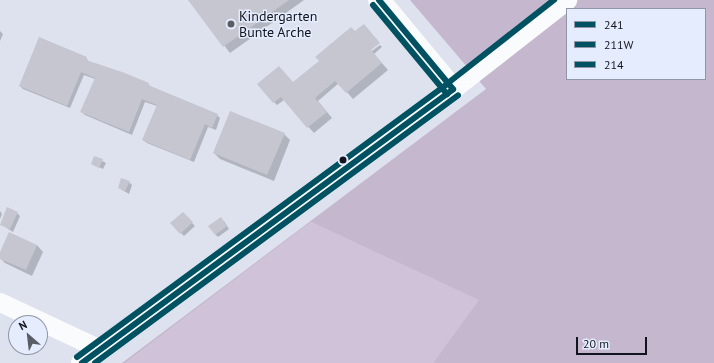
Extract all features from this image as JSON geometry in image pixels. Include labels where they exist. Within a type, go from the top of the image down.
[{"type":"street","points":[[379,0],[453,88]]},
{"type":"street","points":[[82,363],[453,88],[567,0]]},
{"type":"street","points":[[0,302],[100,349]]},
{"type":"shaded area","points":[[410,0],[714,0],[714,363],[433,363],[479,300],[311,222],[125,363],[122,363],[486,89]]},
{"type":"shaded area","points":[[311,222],[480,300],[433,363],[125,363]]},
{"type":"building","name":"Kindergarten Bunte Arche","points":[[188,0],[289,0],[223,47]]},
{"type":"building","points":[[364,24],[380,43],[371,50],[382,63],[346,93],[335,81],[315,98],[327,112],[307,128],[281,97],[273,103],[257,84],[279,66],[293,82],[319,61],[315,57],[351,27],[355,31]]},
{"type":"building","points":[[39,37],[87,57],[86,60],[125,73],[149,83],[148,85],[218,114],[212,128],[205,124],[190,160],[142,140],[157,105],[142,99],[129,132],[80,112],[95,78],[81,72],[67,106],[19,86]]},
{"type":"building","points":[[230,111],[285,133],[267,175],[213,153]]},
{"type":"building","points":[[94,156],[103,159],[99,168],[91,164]]},
{"type":"building","points":[[121,178],[130,181],[125,191],[118,188]]},
{"type":"building","points":[[7,207],[18,212],[10,229],[0,225]]},
{"type":"building","points":[[183,212],[193,222],[180,234],[170,223]]},
{"type":"building","points":[[221,217],[227,226],[215,235],[208,226]]},
{"type":"building","points":[[9,232],[37,245],[26,270],[0,259],[0,252]]},
{"type":"transit line","name":"241","points":[[379,0],[453,89]]},
{"type":"transit line","name":"214","points":[[77,357],[448,83],[554,0]]},
{"type":"transit line","name":"211W","points":[[373,5],[447,94]]},
{"type":"transit line","name":"241","points":[[82,363],[453,89]]},
{"type":"transit line","name":"211W","points":[[95,363],[458,95]]},
{"type":"place","name":"Kindergarten Bunte Arche","points":[[231,24]]}]
